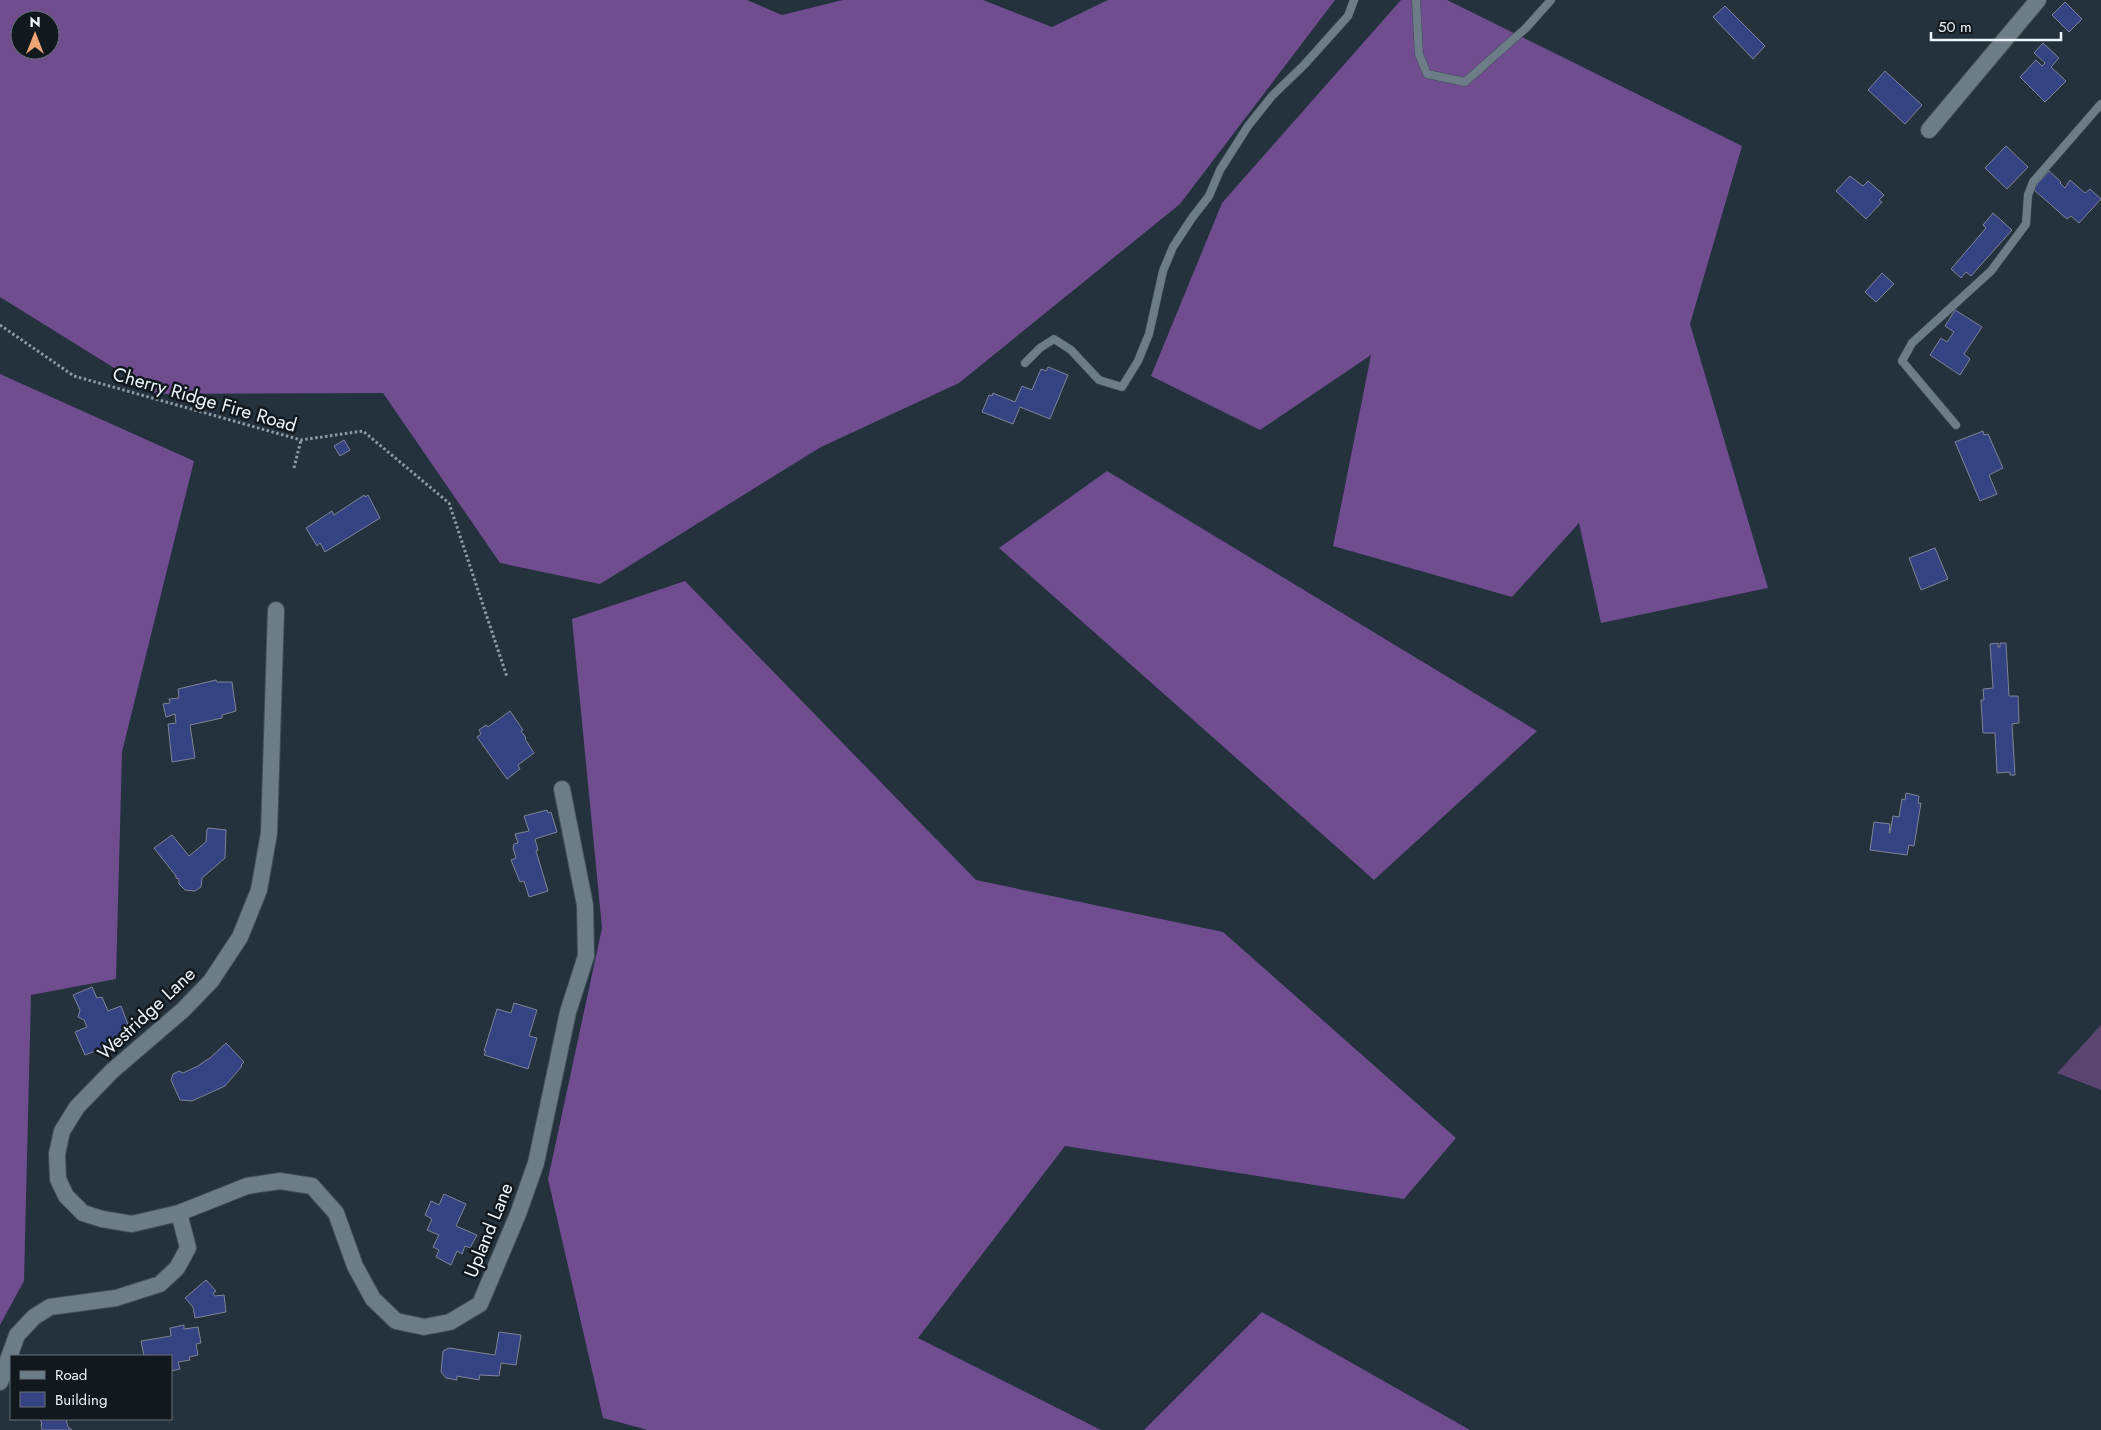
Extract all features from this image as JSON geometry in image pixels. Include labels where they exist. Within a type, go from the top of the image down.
[{"type":"street","points":[[1929,130],[2038,0]]},
{"type":"street","name":"Westridge Lane","points":[[179,1213],[132,1224],[102,1219],[83,1213],[66,1196],[58,1179],[57,1154],[62,1131],[77,1107],[112,1071],[183,1010],[211,982],[240,937],[259,890],[269,833],[276,610]]},
{"type":"street","name":"Upland Lane","points":[[179,1213],[247,1186],[280,1181],[312,1186],[336,1214],[355,1266],[373,1299],[396,1320],[424,1327],[450,1322],[480,1304],[518,1214],[536,1162],[568,1012],[586,956],[585,905],[562,789]]},
{"type":"street","points":[[0,1382],[17,1335],[34,1316],[50,1307],[116,1298],[160,1284],[177,1268],[188,1248],[179,1213]]},
{"type":"lane","points":[[1025,362],[1040,348],[1054,339],[1070,350],[1099,380],[1122,387],[1138,361],[1149,334],[1163,271],[1173,247],[1192,218],[1210,196],[1220,170],[1248,126],[1272,96],[1304,66],[1348,16],[1354,0]]},
{"type":"lane","points":[[1416,0],[1419,54],[1427,74],[1465,82],[1526,28],[1551,0]]},
{"type":"lane","points":[[1956,425],[1902,361],[1912,343],[1991,271],[2026,224],[2028,195],[2034,182],[2101,104]]},
{"type":"path","name":"Cherry Ridge Fire Road","points":[[0,325],[74,376],[301,440],[363,431],[449,503],[507,677]]},
{"type":"path","points":[[294,468],[301,440]]},
{"type":"shaded area","points":[[0,0],[747,0],[782,15],[843,0],[983,0],[1052,27],[1108,0],[1335,0],[1180,204],[959,383],[821,447],[600,584],[500,563],[383,393],[156,394],[0,297]]},
{"type":"shaded area","points":[[1401,0],[1447,0],[1742,146],[1690,324],[1768,588],[1601,623],[1579,523],[1512,597],[1333,546],[1371,355],[1260,430],[1151,376],[1222,203]]},
{"type":"shaded area","points":[[0,374],[194,461],[122,752],[116,979],[31,995],[24,1281],[0,1325]]},
{"type":"shaded area","points":[[1107,471],[1537,731],[1374,880],[999,548]]},
{"type":"shaded area","points":[[685,581],[976,880],[1223,932],[1456,1138],[1404,1199],[1065,1146],[918,1338],[1101,1430],[648,1430],[603,1418],[548,1179],[602,928],[572,619]]},
{"type":"shaded area","points":[[2101,1025],[2101,1090],[2057,1073]]},
{"type":"shaded area","points":[[1262,1312],[1470,1430],[1144,1430]]},
{"type":"building","points":[[2065,2],[2082,19],[2069,32],[2052,15]]},
{"type":"building","points":[[1725,6],[1765,46],[1753,59],[1713,17]]},
{"type":"building","points":[[2043,43],[2059,58],[2051,67],[2066,81],[2045,102],[2020,77],[2036,60],[2042,66],[2045,63],[2034,53]]},
{"type":"building","points":[[1885,71],[1922,105],[1905,124],[1868,90]]},
{"type":"building","points":[[2006,146],[2028,167],[2007,189],[1985,168]]},
{"type":"building","points":[[2049,171],[2065,188],[2070,180],[2085,193],[2090,189],[2101,199],[2079,223],[2071,216],[2067,219],[2033,189]]},
{"type":"building","points":[[1850,176],[1863,186],[1868,181],[1884,195],[1879,200],[1882,202],[1866,219],[1836,191]]},
{"type":"building","points":[[1993,213],[2012,230],[1971,276],[1966,272],[1961,278],[1951,269],[1986,228],[1983,225]]},
{"type":"building","points":[[1882,273],[1894,284],[1876,302],[1865,292]]},
{"type":"building","points":[[1955,310],[1982,327],[1964,354],[1970,359],[1960,375],[1930,355],[1941,338],[1947,342],[1954,332],[1945,326]]},
{"type":"building","points":[[1048,367],[1068,375],[1050,419],[1020,407],[1013,424],[982,412],[989,395],[992,396],[993,393],[1015,402],[1022,386],[1032,390],[1041,369],[1046,371]]},
{"type":"building","points":[[1983,431],[1984,435],[1988,434],[2003,468],[1989,475],[1997,494],[1980,501],[1955,442]]},
{"type":"building","points":[[344,440],[350,450],[340,456],[334,446]]},
{"type":"building","points":[[364,495],[365,497],[368,495],[380,518],[325,552],[320,543],[317,546],[306,528],[332,511],[334,515]]},
{"type":"building","points":[[1935,548],[1948,579],[1921,590],[1909,558]]},
{"type":"building","points":[[1998,643],[1998,647],[2000,647],[2000,643],[2006,643],[2009,696],[2018,696],[2019,723],[2012,724],[2015,775],[2010,775],[2010,772],[1997,773],[1995,733],[1983,733],[1981,700],[1984,700],[1983,689],[1993,688],[1990,644]]},
{"type":"building","points":[[216,680],[217,682],[232,682],[236,711],[222,715],[222,718],[190,725],[195,758],[172,762],[168,724],[176,723],[175,714],[166,717],[163,704],[170,703],[169,699],[179,698],[178,689]]},
{"type":"building","points":[[510,711],[523,730],[521,731],[534,753],[518,765],[520,769],[507,779],[477,737],[481,734],[479,730],[486,725],[488,727]]},
{"type":"building","points":[[1906,793],[1919,796],[1918,803],[1921,803],[1914,846],[1909,845],[1907,855],[1870,850],[1874,822],[1890,824],[1890,833],[1893,816],[1899,817],[1902,799],[1905,800]]},
{"type":"building","points":[[547,810],[548,813],[551,812],[557,832],[535,839],[538,850],[536,851],[548,891],[529,897],[524,881],[520,882],[511,860],[516,858],[513,848],[514,844],[518,843],[515,834],[529,831],[524,816]]},
{"type":"building","points":[[207,829],[226,830],[225,858],[202,878],[201,887],[195,891],[185,890],[179,884],[179,879],[176,878],[154,848],[172,835],[189,856],[206,842]]},
{"type":"building","points":[[92,987],[97,998],[102,997],[108,1011],[121,1006],[132,1035],[85,1055],[75,1032],[87,1027],[84,1020],[78,1017],[80,1010],[73,995]]},
{"type":"building","points":[[514,1003],[537,1010],[529,1036],[537,1038],[528,1069],[484,1055],[497,1009],[511,1013]]},
{"type":"building","points":[[226,1043],[244,1062],[242,1066],[225,1086],[192,1101],[180,1100],[171,1080],[173,1074],[179,1071],[183,1073],[198,1066],[209,1059]]},
{"type":"building","points":[[444,1194],[466,1204],[456,1226],[477,1235],[470,1248],[465,1246],[462,1254],[457,1251],[451,1265],[436,1257],[439,1250],[433,1247],[439,1235],[427,1230],[432,1219],[425,1215],[431,1201],[439,1205]]},
{"type":"building","points":[[206,1280],[216,1291],[213,1293],[215,1296],[224,1295],[226,1312],[195,1318],[193,1307],[185,1298]]},
{"type":"building","points":[[184,1325],[184,1329],[198,1327],[201,1343],[196,1344],[198,1355],[189,1357],[190,1360],[178,1362],[180,1369],[172,1371],[172,1355],[144,1355],[141,1341],[171,1336],[170,1328]]},
{"type":"building","points":[[499,1332],[521,1335],[516,1365],[501,1363],[499,1376],[480,1375],[479,1380],[457,1376],[457,1380],[446,1378],[441,1372],[443,1351],[449,1348],[495,1355]]},
{"type":"building","points":[[40,1420],[66,1420],[68,1427],[72,1430],[42,1430]]}]
